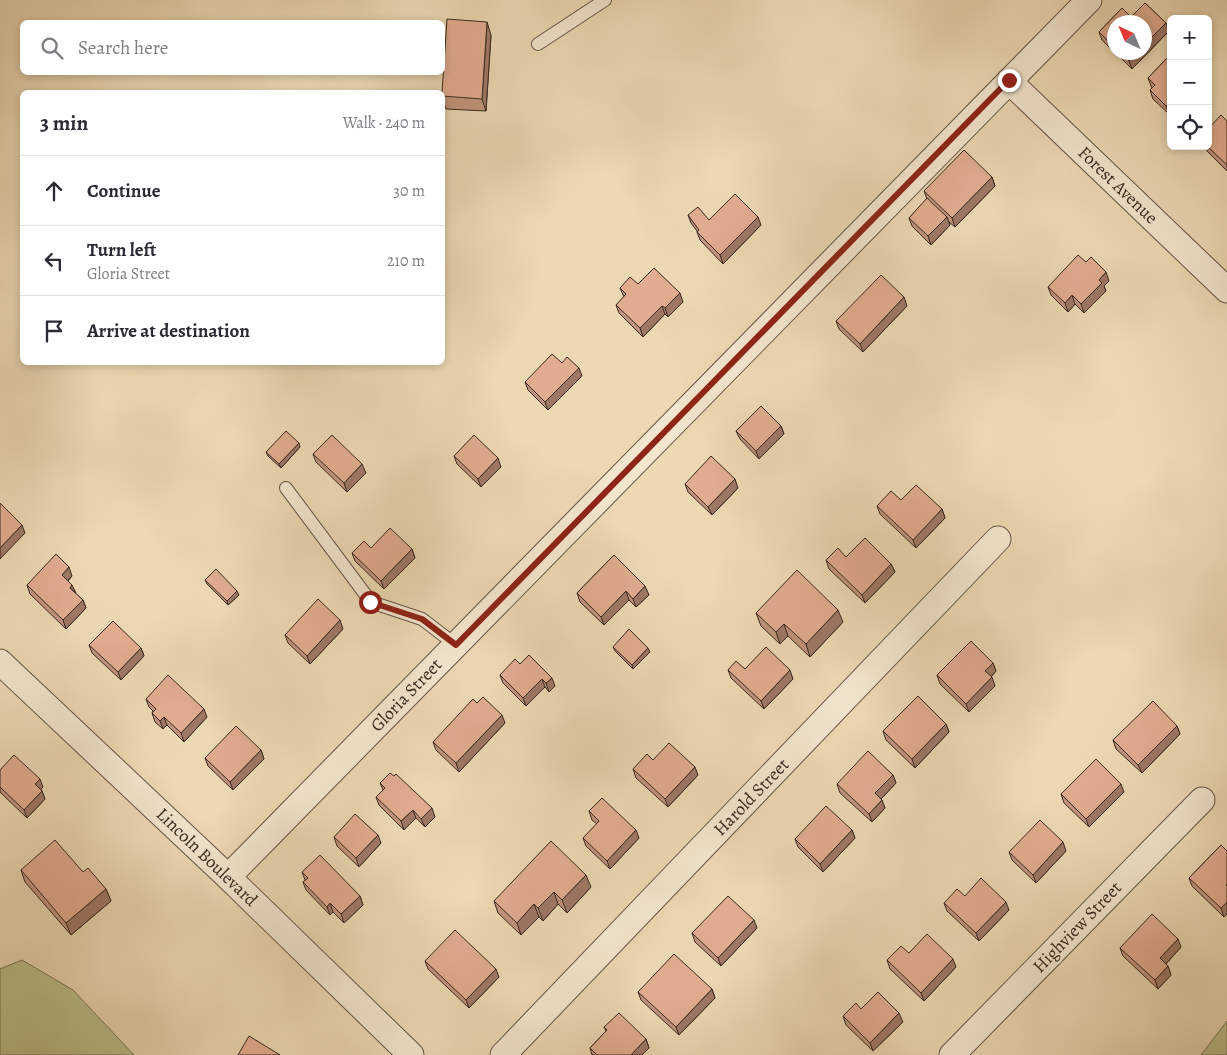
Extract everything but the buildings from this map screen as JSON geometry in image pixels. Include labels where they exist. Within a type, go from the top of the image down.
[{"type":"street","name":"Gloria Street","points":[[228,877],[1089,0]]},
{"type":"street","name":"Forest Avenue","points":[[1009,80],[1227,290]]},
{"type":"street","name":"Harold Street","points":[[503,1055],[998,539]]},
{"type":"street","name":"Lincoln Boulevard","points":[[0,662],[228,877],[411,1055]]},
{"type":"street","name":"Highview Street","points":[[952,1055],[1202,800]]},
{"type":"lane","points":[[538,44],[605,0]]},
{"type":"lane","points":[[286,488],[370,602],[422,619],[456,645]]},
{"type":"green space","points":[[22,960],[73,990],[134,1055],[0,1055],[0,969]]},
{"type":"green space","points":[[1227,1021],[1227,1055],[1201,1055]]},
{"type":"route","points":[[370,602],[422,619],[456,645],[1009,80]]}]
